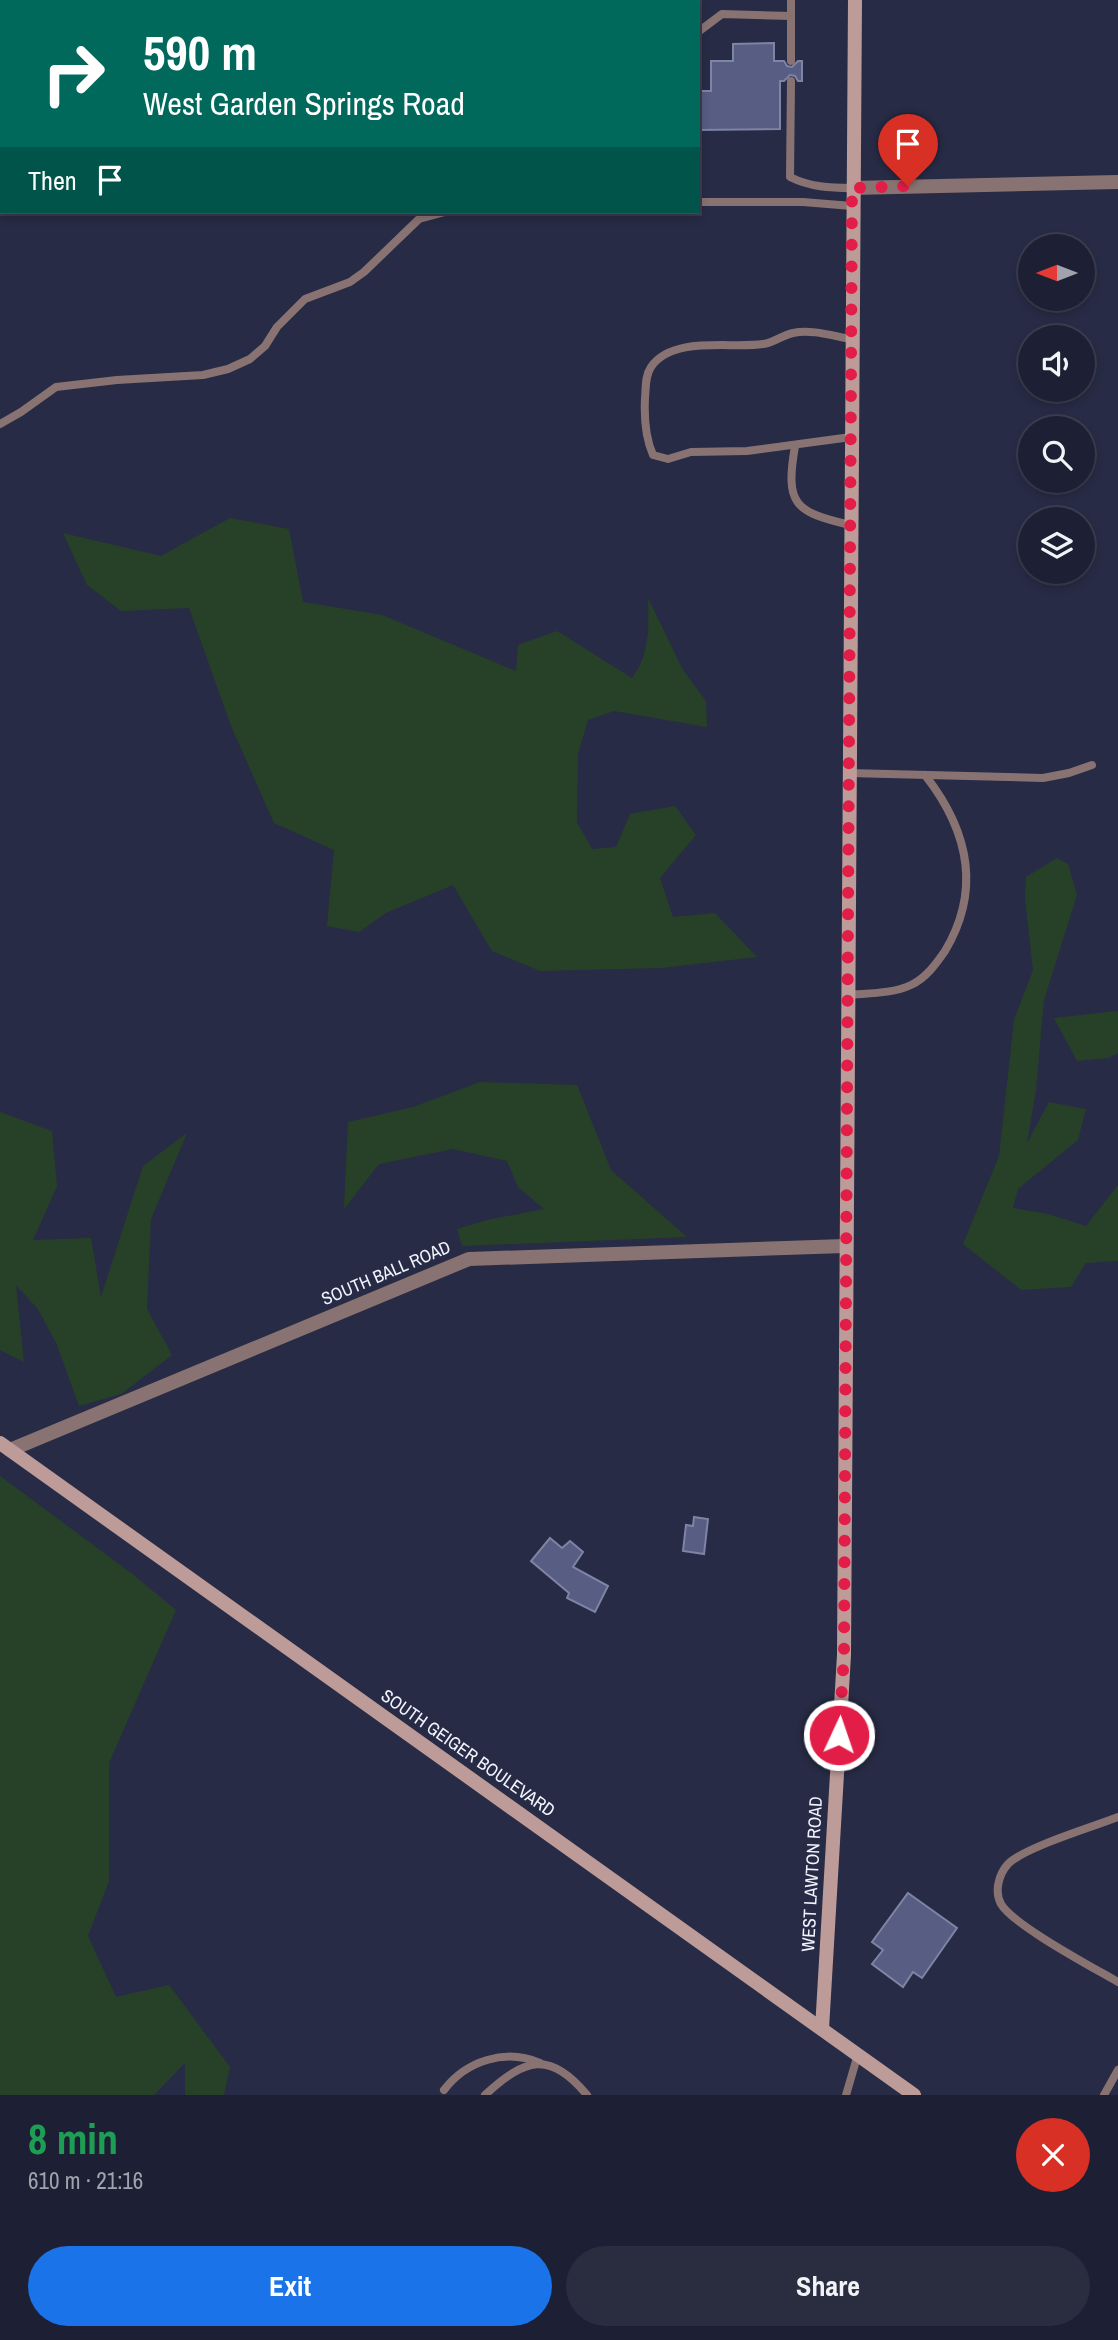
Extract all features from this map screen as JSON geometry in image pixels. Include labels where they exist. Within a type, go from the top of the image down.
[{"type":"street","name":"WEST LAWTON ROAD","points":[[822,2029],[844,1655],[855,0]]},
{"type":"street","points":[[852,188],[1118,182]]},
{"type":"street","name":"SOUTH BALL ROAD","points":[[5,1446],[469,1259],[845,1247]]},
{"type":"street","name":"SOUTH GEIGER BOULEVARD","points":[[5,1446],[914,2095]]},
{"type":"lane","points":[[791,0],[791,61]]},
{"type":"lane","points":[[700,31],[722,15],[791,16]]},
{"type":"lane","points":[[791,81],[790,177],[803,184],[826,188],[852,188]]},
{"type":"lane","points":[[700,202],[803,202],[852,206]]},
{"type":"lane","points":[[0,424],[56,387],[203,375],[228,369],[250,359],[265,346],[277,327],[305,299],[350,282],[419,219],[438,214]]},
{"type":"lane","points":[[851,339],[802,332],[790,333],[762,345],[704,345],[670,353],[657,360],[650,368],[646,379],[644,416],[648,444],[653,455],[668,459],[691,452],[747,452],[851,437]]},
{"type":"lane","points":[[795,446],[790,476],[793,495],[800,507],[817,518],[850,525]]},
{"type":"lane","points":[[848,773],[1044,778],[1092,765]]},
{"type":"lane","points":[[847,995],[893,990],[911,985],[925,976],[937,962],[957,930],[967,883],[966,861],[959,833],[948,808],[925,775]]},
{"type":"lane","points":[[1118,1817],[1041,1846],[1010,1862],[1001,1873],[997,1889],[1001,1903],[1010,1915],[1080,1961],[1118,1982]]},
{"type":"lane","points":[[846,2095],[858,2054]]},
{"type":"lane","points":[[444,2090],[454,2076],[465,2068],[487,2060],[513,2057],[557,2067],[569,2074],[587,2095]]},
{"type":"lane","points":[[485,2095],[515,2072],[540,2063]]},
{"type":"lane","points":[[1104,2095],[1118,2070]]},
{"type":"green space","points":[[230,518],[289,529],[303,602],[382,615],[516,671],[518,645],[557,631],[632,678],[645,650],[648,598],[683,670],[706,701],[707,727],[614,711],[588,720],[578,754],[577,822],[592,849],[616,847],[630,814],[675,806],[696,835],[660,878],[673,917],[715,913],[757,957],[661,968],[540,971],[492,951],[453,885],[386,913],[359,932],[327,926],[334,850],[274,823],[231,726],[189,608],[121,611],[87,585],[63,533],[161,556]]},
{"type":"green space","points":[[1057,858],[1068,864],[1077,895],[1044,1000],[1036,1090],[1027,1143],[1049,1102],[1086,1109],[1078,1140],[1018,1189],[1013,1208],[1048,1214],[1086,1226],[1118,1185],[1118,1261],[1086,1263],[1071,1287],[1021,1290],[963,1244],[999,1156],[1014,1020],[1033,970],[1025,899],[1026,877]]},
{"type":"green space","points":[[1118,1011],[1118,1053],[1108,1058],[1077,1061],[1054,1018]]},
{"type":"green space","points":[[480,1082],[577,1085],[611,1170],[687,1237],[462,1246],[457,1229],[544,1209],[518,1187],[507,1161],[453,1149],[379,1164],[344,1209],[348,1122],[413,1107]]},
{"type":"green space","points":[[0,1112],[52,1131],[57,1186],[33,1240],[91,1238],[101,1297],[143,1166],[187,1133],[151,1219],[147,1309],[172,1355],[121,1394],[79,1406],[57,1345],[38,1309],[16,1285],[24,1362],[0,1350]]},
{"type":"green space","points":[[0,1476],[131,1573],[176,1610],[109,1763],[109,1881],[88,1936],[116,1997],[169,1985],[230,2067],[224,2095],[185,2095],[185,2063],[154,2095],[0,2095]]},
{"type":"building","points":[[774,43],[774,61],[784,61],[787,66],[792,67],[802,61],[802,81],[790,75],[780,81],[780,129],[700,130],[700,91],[711,91],[711,61],[733,61],[733,44]]},
{"type":"building","points":[[694,1517],[708,1519],[704,1554],[683,1551],[686,1525],[693,1526]]},
{"type":"building","points":[[550,1538],[562,1548],[570,1541],[583,1552],[573,1567],[608,1586],[595,1612],[567,1598],[569,1593],[531,1561]]},
{"type":"building","points":[[908,1893],[957,1928],[922,1978],[913,1972],[903,1987],[872,1964],[883,1950],[872,1942]]},
{"type":"route","points":[[839,1735],[844,1655],[852,188],[908,186]]}]
